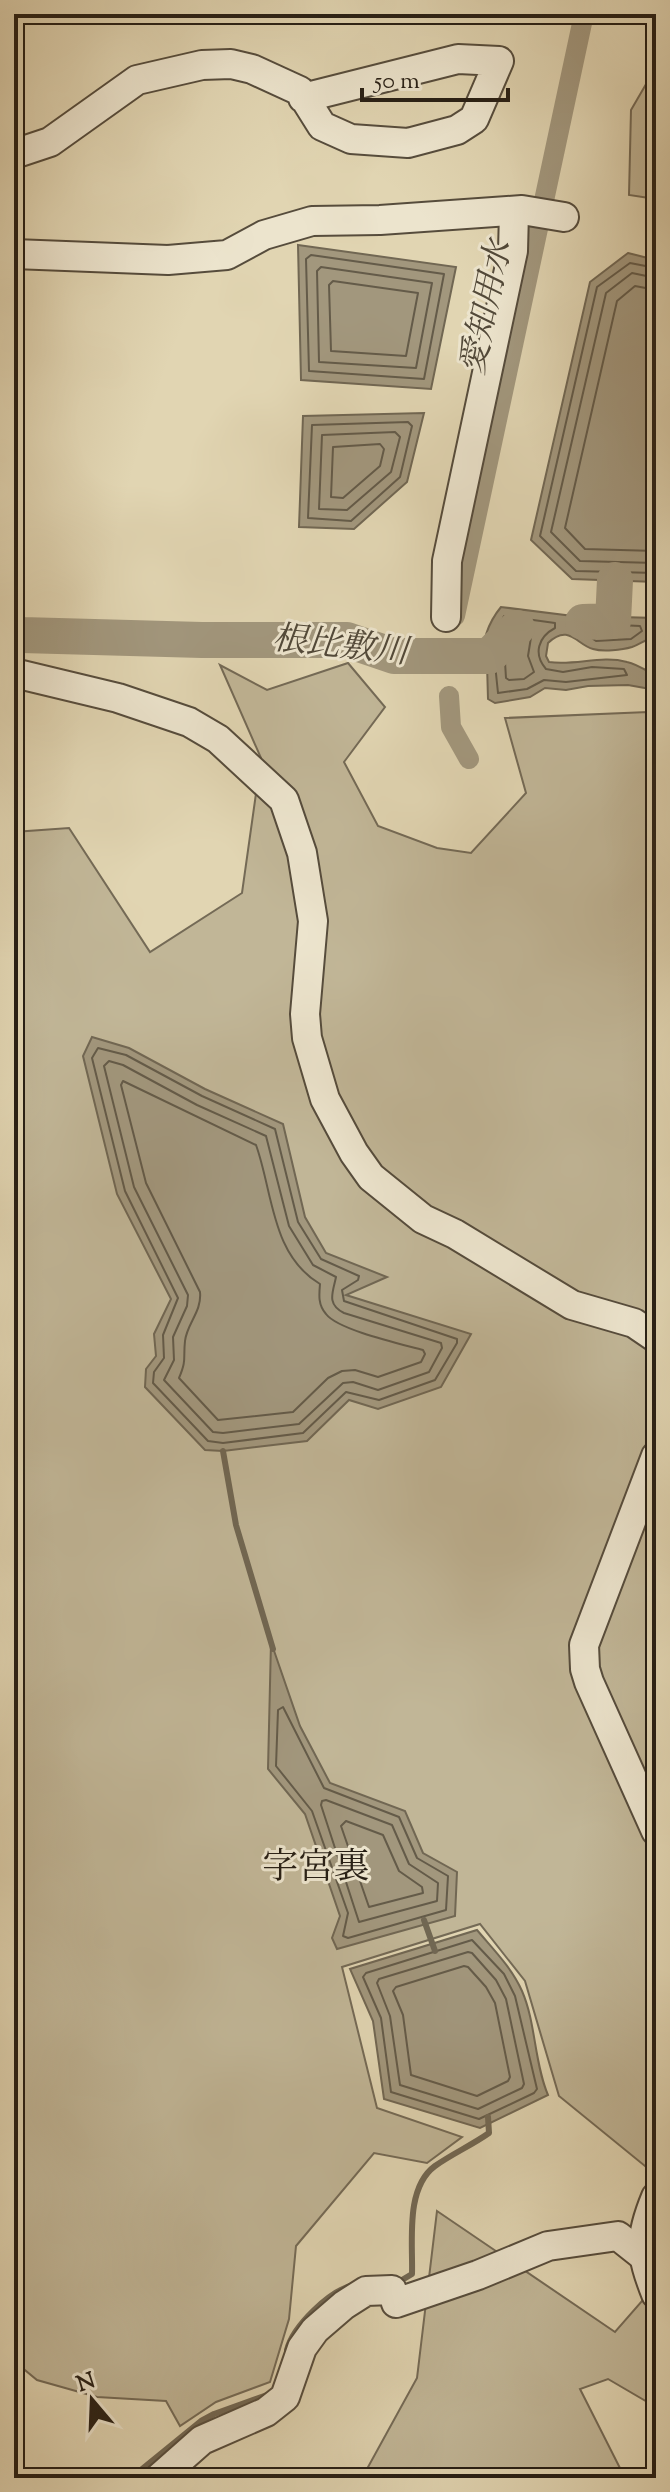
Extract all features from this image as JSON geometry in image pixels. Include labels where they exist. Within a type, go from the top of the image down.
[{"type":"street","points":[[14,154],[50,142],[137,80],[202,65],[231,64],[252,69],[300,91],[303,98],[322,126],[351,139],[408,143],[457,130],[474,119],[499,61],[458,59],[303,98]]},
{"type":"street","points":[[446,617],[447,561],[513,251],[518,211]]},
{"type":"street","points":[[14,254],[168,260],[227,255],[264,235],[312,221],[518,211],[564,217]]},
{"type":"street","points":[[14,673],[118,698],[189,722],[218,739],[284,800],[302,853],[313,921],[305,1014],[307,1038],[325,1099],[354,1153],[371,1177],[423,1219],[455,1234],[572,1305],[634,1323],[656,1338]]},
{"type":"street","points":[[656,1456],[584,1645],[589,1682],[656,1831]]},
{"type":"street","points":[[656,2197],[644,2232],[642,2255],[656,2294]]},
{"type":"street","points":[[159,2478],[202,2440],[266,2412],[285,2397],[302,2348],[315,2330],[366,2291],[392,2290],[396,2303],[478,2275],[548,2246],[618,2236],[642,2255]]},
{"type":"shaded area","points":[[656,67],[656,199],[629,195],[631,110]]},
{"type":"shaded area","points":[[348,663],[385,707],[344,762],[378,826],[437,848],[471,853],[526,793],[505,718],[648,712],[656,717],[656,2175],[559,2096],[525,1981],[480,1924],[342,1967],[377,2108],[462,2137],[427,2163],[374,2153],[296,2246],[289,2319],[270,2382],[216,2402],[180,2426],[166,2401],[97,2397],[37,2380],[14,2361],[14,832],[69,828],[150,952],[242,893],[261,758],[220,665],[267,690]]},
{"type":"shaded area","points":[[437,2211],[615,2332],[656,2285],[656,2407],[608,2379],[580,2389],[625,2478],[362,2478],[417,2378]]},
{"type":"water","points":[[298,245],[456,267],[431,389],[301,380]]},
{"type":"water","points":[[628,253],[656,260],[656,582],[572,579],[531,540],[590,282]]},
{"type":"water","points":[[424,413],[407,482],[354,529],[299,527],[303,416]]},
{"type":"water","points":[[606,601],[620,603],[620,617],[656,618],[656,638],[628,648],[602,650],[587,647],[572,637],[562,635],[548,643],[546,656],[549,662],[617,660],[631,663],[656,676],[656,690],[628,685],[566,690],[545,688],[530,697],[495,703],[488,699],[487,664],[481,662],[482,654],[489,626],[501,607],[581,617],[603,614]]},
{"type":"water","points":[[92,1037],[129,1048],[205,1089],[283,1124],[305,1217],[326,1253],[387,1277],[346,1295],[471,1334],[441,1387],[378,1409],[349,1400],[307,1441],[223,1451],[205,1450],[145,1387],[146,1369],[156,1356],[154,1334],[171,1299],[117,1194],[83,1056]]},
{"type":"water","points":[[271,1642],[300,1726],[330,1783],[405,1811],[423,1853],[457,1872],[455,1916],[337,1949],[332,1938],[340,1916],[305,1814],[268,1769]]},
{"type":"water","points":[[477,1930],[508,1967],[522,1991],[548,2095],[480,2128],[384,2099],[373,2021],[350,1969]]},
{"type":"waterway","name":"愛知用水","points":[[455,616],[584,14]]},
{"type":"waterway","name":"根比敷川","points":[[583,622],[613,621],[615,580]]},
{"type":"waterway","name":"根比敷川","points":[[14,632],[22,635],[202,640],[347,640],[394,656],[489,656],[517,628]]},
{"type":"waterway","name":"愛知用水","points":[[449,696],[451,727],[469,759]]},
{"type":"waterway","points":[[223,1451],[236,1525],[273,1649]]},
{"type":"waterway","points":[[424,1920],[435,1951]]},
{"type":"waterway","points":[[397,2283],[412,2274],[413,2216],[425,2176],[435,2166],[489,2133],[488,2117]]},
{"type":"waterway","points":[[287,2350],[297,2330],[314,2310],[334,2294],[354,2285]]},
{"type":"waterway","points":[[131,2478],[201,2421],[267,2395]]},
{"type":"district","name":"字宮裏","points":[[316,1869]]}]
